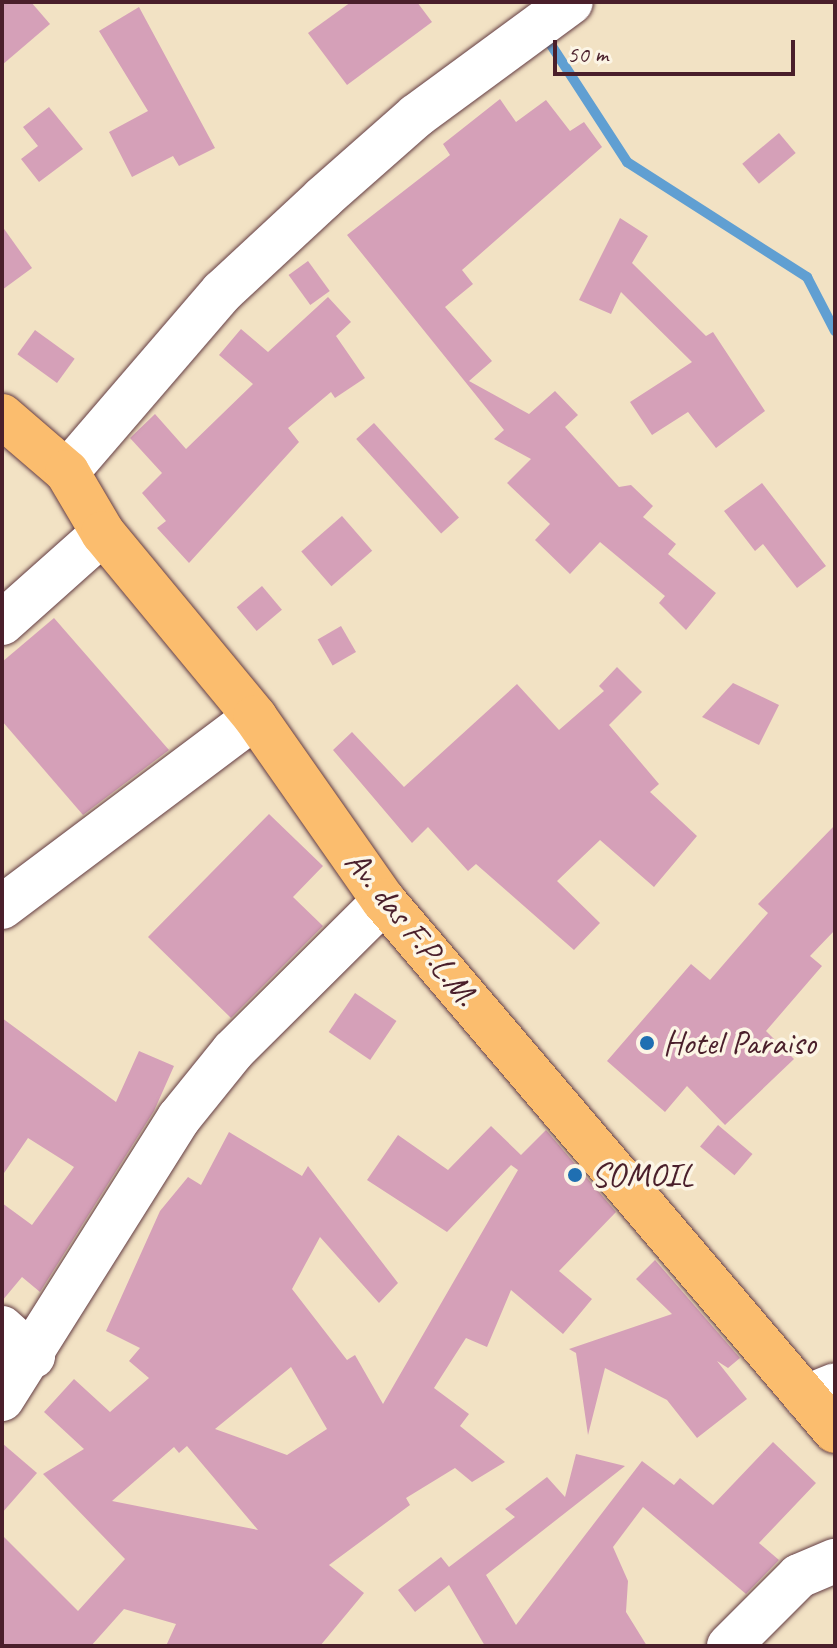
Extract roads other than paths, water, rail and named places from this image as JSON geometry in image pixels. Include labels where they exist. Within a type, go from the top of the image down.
[{"type":"main road","name":"Av. das F.P.L.M.","points":[[2,416],[67,472],[103,533],[255,717],[384,901],[820,1391],[835,1431]]},
{"type":"street","points":[[67,472],[222,292],[416,116],[571,2]]},
{"type":"street","points":[[2,623],[103,533]]},
{"type":"street","points":[[2,907],[255,717]]},
{"type":"street","points":[[2,1399],[17,1342],[179,1118],[233,1051],[384,901]]},
{"type":"street","points":[[729,1646],[799,1576],[835,1561]]},
{"type":"waterway","points":[[544,34],[627,162],[807,277],[835,331]]},
{"type":"place","name":"Hotel Paraiso","points":[[647,1043]]},
{"type":"place","name":"SOMOIL","points":[[575,1175]]}]
